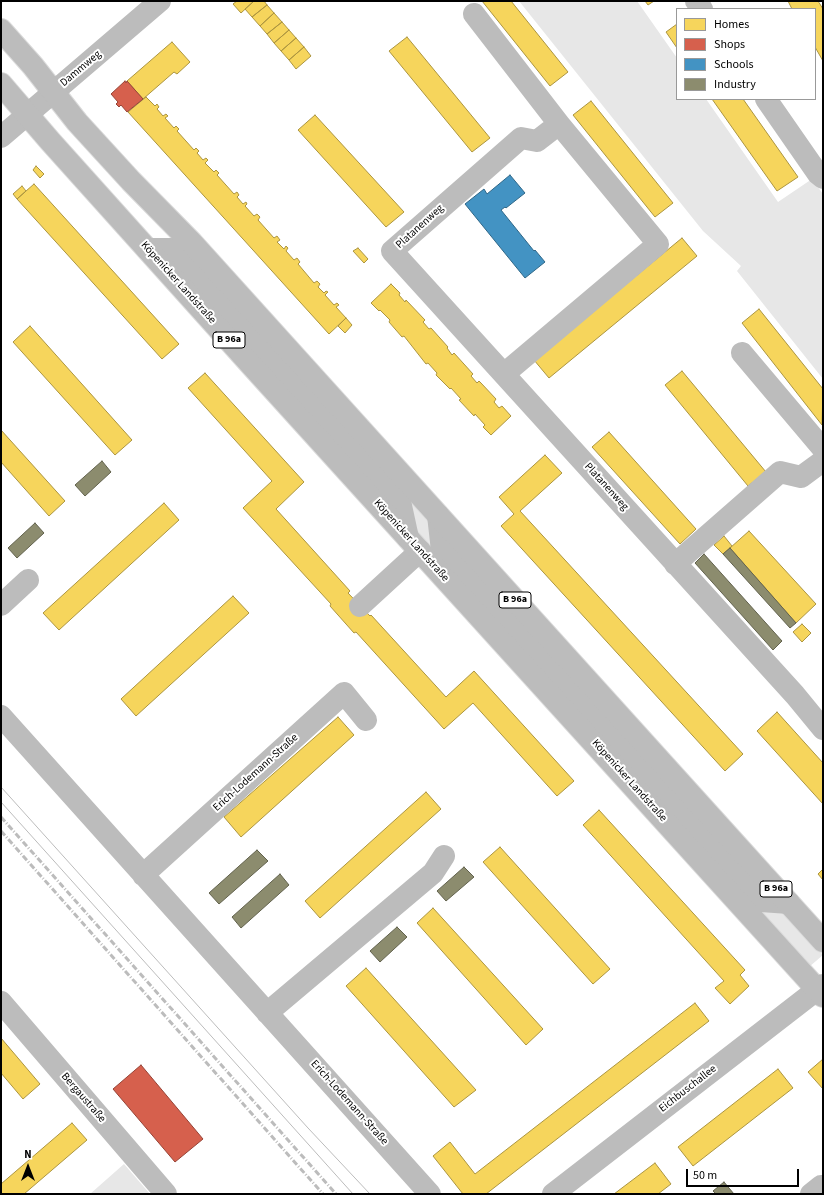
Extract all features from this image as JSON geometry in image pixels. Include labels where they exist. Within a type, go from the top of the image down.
[{"type":"main road","name":"Dammweg","points":[[1,137],[160,1]]},
{"type":"main road","points":[[474,14],[559,124],[658,244],[504,374]]},
{"type":"main road","name":"B 96a","points":[[1,30],[33,66],[77,122],[130,181],[192,243],[823,941]]},
{"type":"main road","name":"Köpenicker Landstraße","points":[[1,84],[147,249],[821,990]]},
{"type":"main road","points":[[767,100],[818,174],[823,178]]},
{"type":"main road","name":"Platanenweg","points":[[559,124],[538,141],[521,138],[392,251],[795,695],[823,729]]},
{"type":"main road","points":[[742,353],[823,449]]},
{"type":"main road","points":[[675,564],[780,472],[801,477],[823,461]]},
{"type":"main road","points":[[360,606],[414,544]]},
{"type":"main road","points":[[1,605],[28,580]]},
{"type":"main road","name":"Erich-Lodemann-Straße","points":[[143,874],[344,693],[366,720]]},
{"type":"main road","name":"Erich-Lodemann-Straße","points":[[1,716],[430,1194]]},
{"type":"main road","points":[[267,1013],[433,873],[444,856]]},
{"type":"main road","name":"Eichbuschallee","points":[[553,1194],[821,990]]},
{"type":"main road","name":"Bergaustraße","points":[[1,1002],[166,1194]]},
{"type":"shaded area","points":[[519,1],[637,1],[676,57],[676,100],[707,100],[778,202],[812,179],[823,194],[823,379],[737,271],[741,266],[703,231]]},
{"type":"shaded area","points":[[409,496],[433,524],[435,553],[411,527]]},
{"type":"shaded area","points":[[754,906],[779,906],[823,955],[809,967]]},
{"type":"shaded area","points":[[124,1164],[150,1194],[90,1194]]},
{"type":"building: Homes","points":[[237,1],[254,1],[241,13],[233,4]]},
{"type":"building: Homes","points":[[254,1],[264,1],[267,5],[252,17],[245,9]]},
{"type":"building: Homes","points":[[482,1],[511,1],[568,72],[550,86]]},
{"type":"building: Homes","points":[[645,1],[654,1],[648,5]]},
{"type":"building: Homes","points":[[788,1],[818,1],[823,9],[823,61],[816,49],[816,8],[792,8]]},
{"type":"building: Homes","points":[[267,5],[274,13],[260,26],[252,17]]},
{"type":"building: Homes","points":[[274,13],[282,22],[267,34],[260,26]]},
{"type":"building: Homes","points":[[282,22],[289,30],[274,43],[267,34]]},
{"type":"building: Homes","points":[[676,25],[676,47],[666,32]]},
{"type":"building: Homes","points":[[289,30],[296,38],[281,51],[274,43]]},
{"type":"building: Homes","points":[[407,37],[490,138],[472,152],[389,51]]},
{"type":"building: Homes","points":[[296,38],[304,47],[289,60],[281,51]]},
{"type":"building: Homes","points":[[172,42],[190,62],[177,74],[174,72],[143,99],[127,81]]},
{"type":"building: Homes","points":[[304,47],[311,56],[296,69],[289,60]]},
{"type":"building: Homes","points":[[146,97],[155,106],[157,104],[159,107],[157,109],[163,116],[166,114],[168,116],[165,118],[174,128],[176,126],[179,129],[177,131],[194,150],[196,148],[199,151],[197,153],[203,160],[206,158],[208,160],[205,163],[214,172],[216,170],[219,173],[217,175],[234,194],[237,192],[239,195],[237,197],[243,204],[246,202],[247,204],[245,206],[254,216],[257,214],[260,217],[258,220],[274,238],[277,236],[280,240],[277,242],[284,249],[286,246],[288,248],[286,251],[294,260],[297,258],[300,262],[298,264],[314,283],[317,281],[320,284],[318,287],[324,293],[326,291],[328,292],[325,295],[334,305],[337,303],[339,305],[336,307],[346,318],[329,334],[128,112]]},
{"type":"building: Homes","points":[[713,100],[744,100],[798,177],[777,191]]},
{"type":"building: Homes","points":[[591,101],[673,203],[655,217],[573,115]]},
{"type":"building: Homes","points":[[315,115],[404,212],[386,227],[298,130]]},
{"type":"building: Homes","points":[[36,166],[44,174],[40,178],[33,170]]},
{"type":"building: Homes","points":[[34,184],[179,344],[162,359],[17,199]]},
{"type":"building: Homes","points":[[22,186],[26,191],[17,199],[13,194]]},
{"type":"building: Homes","points":[[682,238],[697,256],[549,378],[534,360]]},
{"type":"building: Homes","points":[[358,248],[368,259],[364,263],[353,251]]},
{"type":"building: Homes","points":[[391,284],[400,293],[399,295],[405,302],[406,300],[425,320],[423,322],[429,329],[431,328],[448,347],[447,348],[452,355],[454,353],[473,374],[471,376],[477,383],[479,381],[496,399],[494,402],[499,408],[502,406],[511,416],[491,435],[483,427],[485,425],[459,400],[461,399],[451,388],[450,389],[436,375],[437,373],[428,363],[426,364],[404,336],[402,337],[389,322],[390,320],[371,303]]},
{"type":"building: Homes","points":[[759,309],[823,389],[822,425],[742,323]]},
{"type":"building: Homes","points":[[346,318],[352,325],[345,333],[338,326]]},
{"type":"building: Homes","points":[[30,326],[132,440],[115,455],[13,342]]},
{"type":"building: Homes","points":[[682,371],[766,472],[748,486],[665,385]]},
{"type":"building: Homes","points":[[205,373],[304,482],[276,509],[350,591],[348,593],[370,616],[371,615],[446,697],[474,671],[574,781],[557,796],[473,703],[444,729],[356,632],[354,633],[330,606],[331,604],[243,508],[272,481],[188,388]]},
{"type":"building: Homes","points":[[1,430],[65,501],[49,516],[1,462]]},
{"type":"building: Homes","points":[[609,432],[696,529],[680,544],[592,447]]},
{"type":"building: Homes","points":[[545,455],[562,473],[520,511],[743,754],[725,771],[501,526],[514,514],[499,497]]},
{"type":"building: Homes","points":[[164,503],[179,520],[59,630],[43,613]]},
{"type":"building: Homes","points":[[749,531],[816,604],[796,623],[730,548]]},
{"type":"building: Homes","points":[[724,536],[732,546],[723,554],[714,545]]},
{"type":"building: Homes","points":[[233,596],[249,613],[136,716],[121,699]]},
{"type":"building: Homes","points":[[802,624],[811,633],[802,642],[793,632]]},
{"type":"building: Homes","points":[[777,712],[823,763],[823,804],[757,731]]},
{"type":"building: Homes","points":[[338,717],[354,735],[241,837],[224,817]]},
{"type":"building: Homes","points":[[426,792],[441,809],[320,918],[305,901]]},
{"type":"building: Homes","points":[[599,810],[745,970],[740,975],[749,986],[730,1004],[715,988],[724,981],[583,825]]},
{"type":"building: Homes","points":[[500,847],[610,969],[593,984],[483,862]]},
{"type":"building: Homes","points":[[823,869],[823,880],[818,874]]},
{"type":"building: Homes","points":[[433,908],[543,1029],[526,1045],[417,923]]},
{"type":"building: Homes","points":[[366,968],[476,1090],[454,1107],[346,986]]},
{"type":"building: Homes","points":[[695,1003],[709,1021],[486,1194],[463,1194],[433,1156],[450,1142],[475,1174]]},
{"type":"building: Homes","points":[[1,1038],[40,1084],[23,1099],[1,1073]]},
{"type":"building: Homes","points":[[823,1059],[823,1089],[808,1072]]},
{"type":"building: Homes","points":[[778,1069],[793,1088],[693,1166],[678,1147]]},
{"type":"building: Homes","points":[[72,1123],[87,1140],[24,1194],[1,1194],[1,1184]]},
{"type":"building: Homes","points":[[655,1163],[671,1184],[658,1194],[614,1194]]},
{"type":"building: Shops","points":[[125,81],[126,83],[127,81],[143,99],[127,112],[121,105],[119,107],[116,104],[118,102],[111,94]]},
{"type":"building: Shops","points":[[141,1065],[203,1139],[175,1162],[113,1089]]},
{"type":"building: Schools","points":[[510,175],[525,193],[506,208],[505,207],[501,210],[534,251],[535,250],[545,262],[525,278],[465,204],[484,189],[487,194]]},
{"type":"building: Industry","points":[[102,461],[111,472],[85,496],[75,485]]},
{"type":"building: Industry","points":[[35,523],[44,533],[17,558],[8,548]]},
{"type":"building: Industry","points":[[730,548],[796,623],[790,628],[723,554]]},
{"type":"building: Industry","points":[[704,554],[782,641],[773,650],[695,563]]},
{"type":"building: Industry","points":[[257,850],[268,861],[219,904],[209,893]]},
{"type":"building: Industry","points":[[464,867],[474,877],[446,901],[437,891]]},
{"type":"building: Industry","points":[[280,874],[289,885],[241,928],[232,917]]},
{"type":"building: Industry","points":[[397,927],[407,937],[380,962],[370,951]]},
{"type":"building: Industry","points":[[724,1182],[734,1194],[716,1194],[713,1191]]},
{"type":"tram line","points":[[1,787],[308,1128],[370,1194]]},
{"type":"tram line","points":[[1,802],[353,1194]]},
{"type":"railway","points":[[1,817],[336,1194]]},
{"type":"railway","points":[[1,831],[323,1194]]}]
